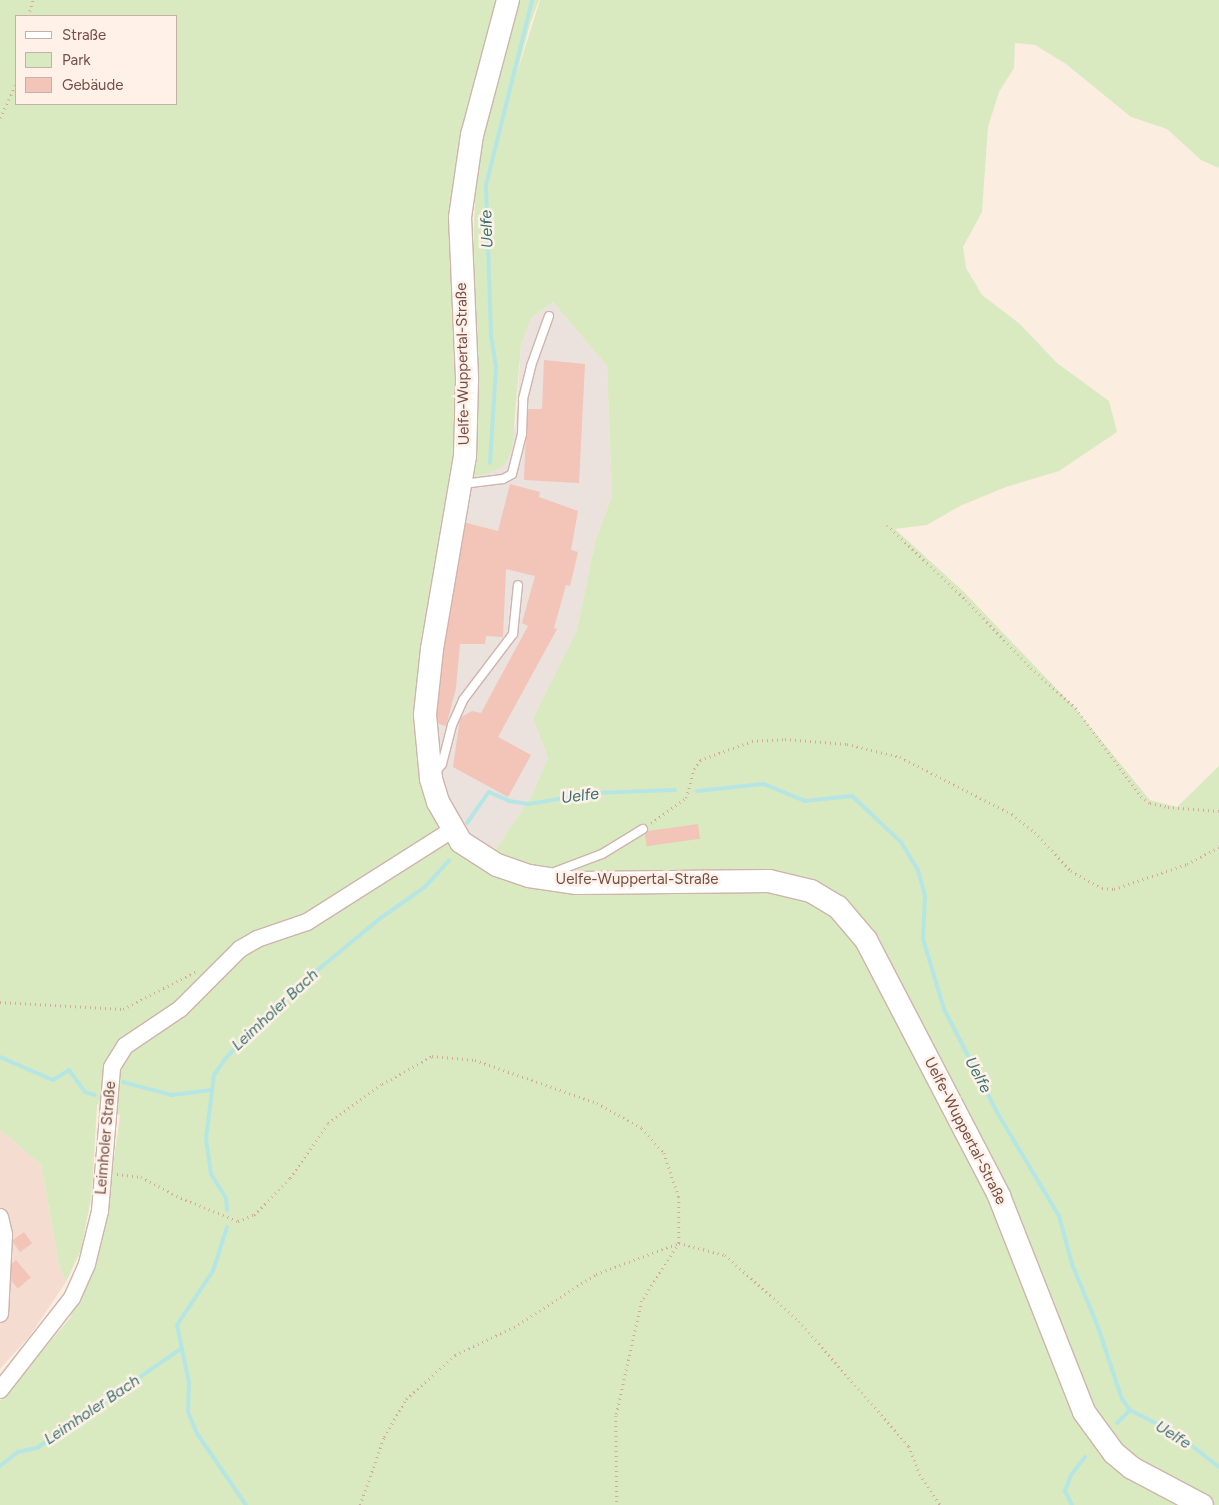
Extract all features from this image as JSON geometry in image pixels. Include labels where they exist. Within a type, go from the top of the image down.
[{"type":"main road","name":"Uelfe-Wuppertal-Straße","points":[[508,0],[472,135],[460,217],[467,380],[461,484],[434,640],[425,716],[430,779],[452,830],[465,846],[497,866],[553,881],[769,880],[811,891],[847,914],[866,940],[999,1196],[1084,1412],[1114,1453],[1132,1468],[1202,1505]]},
{"type":"street","name":"Leimholer Straße","points":[[0,1390],[72,1298],[87,1264],[100,1211],[112,1067],[125,1046],[180,1009],[240,949],[257,938],[307,922],[452,830]]},
{"type":"street","points":[[0,1216],[4,1235],[0,1314]]},
{"type":"lane","points":[[461,484],[502,479],[512,474],[522,434],[523,399],[531,366],[549,316]]},
{"type":"lane","points":[[430,779],[442,764],[452,725],[462,700],[513,634],[518,585]]},
{"type":"lane","points":[[553,881],[558,871],[602,854],[643,829]]},
{"type":"path","points":[[28,15],[33,0]]},
{"type":"path","points":[[0,118],[15,85]]},
{"type":"path","points":[[888,525],[987,621],[1031,668],[1076,708],[1141,796],[1150,803],[1168,807],[1219,810]]},
{"type":"path","points":[[643,829],[686,798],[694,770],[700,760],[712,753],[752,741],[785,739],[847,744],[900,757],[984,797],[1035,832],[1071,871],[1102,888],[1114,889],[1187,864],[1219,847]]},
{"type":"path","points":[[0,1002],[123,1009],[198,970]]},
{"type":"path","points":[[102,1172],[141,1177],[181,1198],[238,1221],[254,1215],[290,1178],[328,1122],[382,1084],[432,1056],[475,1060],[597,1103],[642,1128],[664,1153],[679,1196],[679,1243],[642,1301],[616,1416],[616,1505]]},
{"type":"path","points":[[360,1505],[384,1437],[406,1399],[455,1355],[514,1327],[596,1274],[679,1243],[725,1255],[798,1321],[909,1446],[920,1474],[940,1505]]},
{"type":"shaded area","points":[[553,302],[607,366],[612,496],[595,542],[577,630],[533,718],[548,758],[532,795],[488,861],[449,813],[430,725],[467,480],[492,472],[516,424],[521,346],[531,318]]},
{"type":"shaded area","points":[[0,1130],[41,1165],[59,1265],[66,1282],[29,1337],[0,1369]]},
{"type":"green space","points":[[0,0],[508,0],[472,135],[460,217],[467,380],[465,456],[432,649],[425,716],[431,779],[438,802],[461,842],[488,861],[532,795],[548,758],[533,718],[577,630],[595,542],[612,496],[607,366],[553,302],[531,318],[521,346],[512,450],[505,464],[492,472],[467,480],[473,389],[472,287],[475,196],[486,90],[511,0],[539,0],[530,24],[517,73],[540,0],[1219,0],[1219,168],[1201,160],[1167,129],[1131,117],[1066,64],[1035,45],[1015,43],[1014,68],[999,92],[988,127],[982,212],[963,247],[966,268],[982,295],[1020,324],[1057,363],[1109,401],[1117,432],[1059,471],[1006,487],[960,506],[927,525],[895,529],[964,592],[1075,708],[1150,800],[1177,807],[1219,766],[1219,1505],[1208,1505],[1179,1493],[1202,1505],[0,1505],[0,1401],[70,1318],[92,1268],[106,1217],[120,1115],[97,1104],[92,1193],[81,1250],[66,1282],[59,1265],[41,1165],[0,1130]],"holes":[[[491,861],[576,876],[664,872],[769,877],[811,888],[840,904],[859,923],[886,971],[1001,1195],[1025,1248],[1073,1383],[1097,1428],[1132,1466],[1173,1489],[1132,1468],[1114,1453],[1084,1412],[999,1196],[866,940],[838,907],[811,891],[769,881],[576,883],[529,876]]]},
{"type":"building","points":[[544,360],[585,364],[579,483],[524,480],[527,409],[542,409]]},
{"type":"building","points":[[510,484],[540,492],[539,497],[578,511],[571,550],[578,552],[570,586],[566,585],[554,628],[557,629],[498,737],[531,755],[508,797],[453,767],[460,718],[472,711],[481,713],[528,626],[522,623],[535,576],[506,569],[503,637],[486,636],[485,644],[460,644],[456,688],[446,726],[429,721],[445,595],[463,522],[498,531]]},
{"type":"building","points":[[698,824],[700,839],[647,846],[645,832]]},
{"type":"building","points":[[24,1232],[32,1243],[20,1252],[12,1241]]},
{"type":"building","points":[[16,1260],[31,1278],[18,1289],[3,1271]]},
{"type":"waterway","name":"Uelfe","points":[[490,463],[496,367],[491,336],[486,185],[532,0]]},
{"type":"waterway","name":"Uelfe","points":[[697,791],[764,784],[805,801],[852,796],[901,842],[918,870],[925,897],[923,939],[944,1009],[998,1114],[1059,1216],[1072,1264],[1098,1327],[1122,1399],[1130,1410],[1177,1434],[1219,1467]]},
{"type":"waterway","name":"Uelfe","points":[[467,823],[489,792],[509,801],[529,804],[594,793],[675,790]]},
{"type":"waterway","name":"Leimholer Bach","points":[[227,1210],[226,1198],[211,1174],[206,1139],[214,1075],[225,1059],[279,1002],[378,920],[425,887],[449,860]]},
{"type":"waterway","points":[[0,1057],[53,1080],[69,1070],[85,1092],[95,1095]]},
{"type":"waterway","points":[[123,1082],[172,1095],[212,1090]]},
{"type":"waterway","points":[[227,1227],[213,1271],[177,1325],[189,1383],[188,1412],[198,1435],[246,1505]]},
{"type":"waterway","name":"Leimholer Bach","points":[[0,1466],[18,1452],[37,1448],[182,1348]]},
{"type":"waterway","points":[[1117,1423],[1130,1410]]},
{"type":"waterway","points":[[1072,1505],[1065,1491],[1071,1475],[1085,1457]]}]
